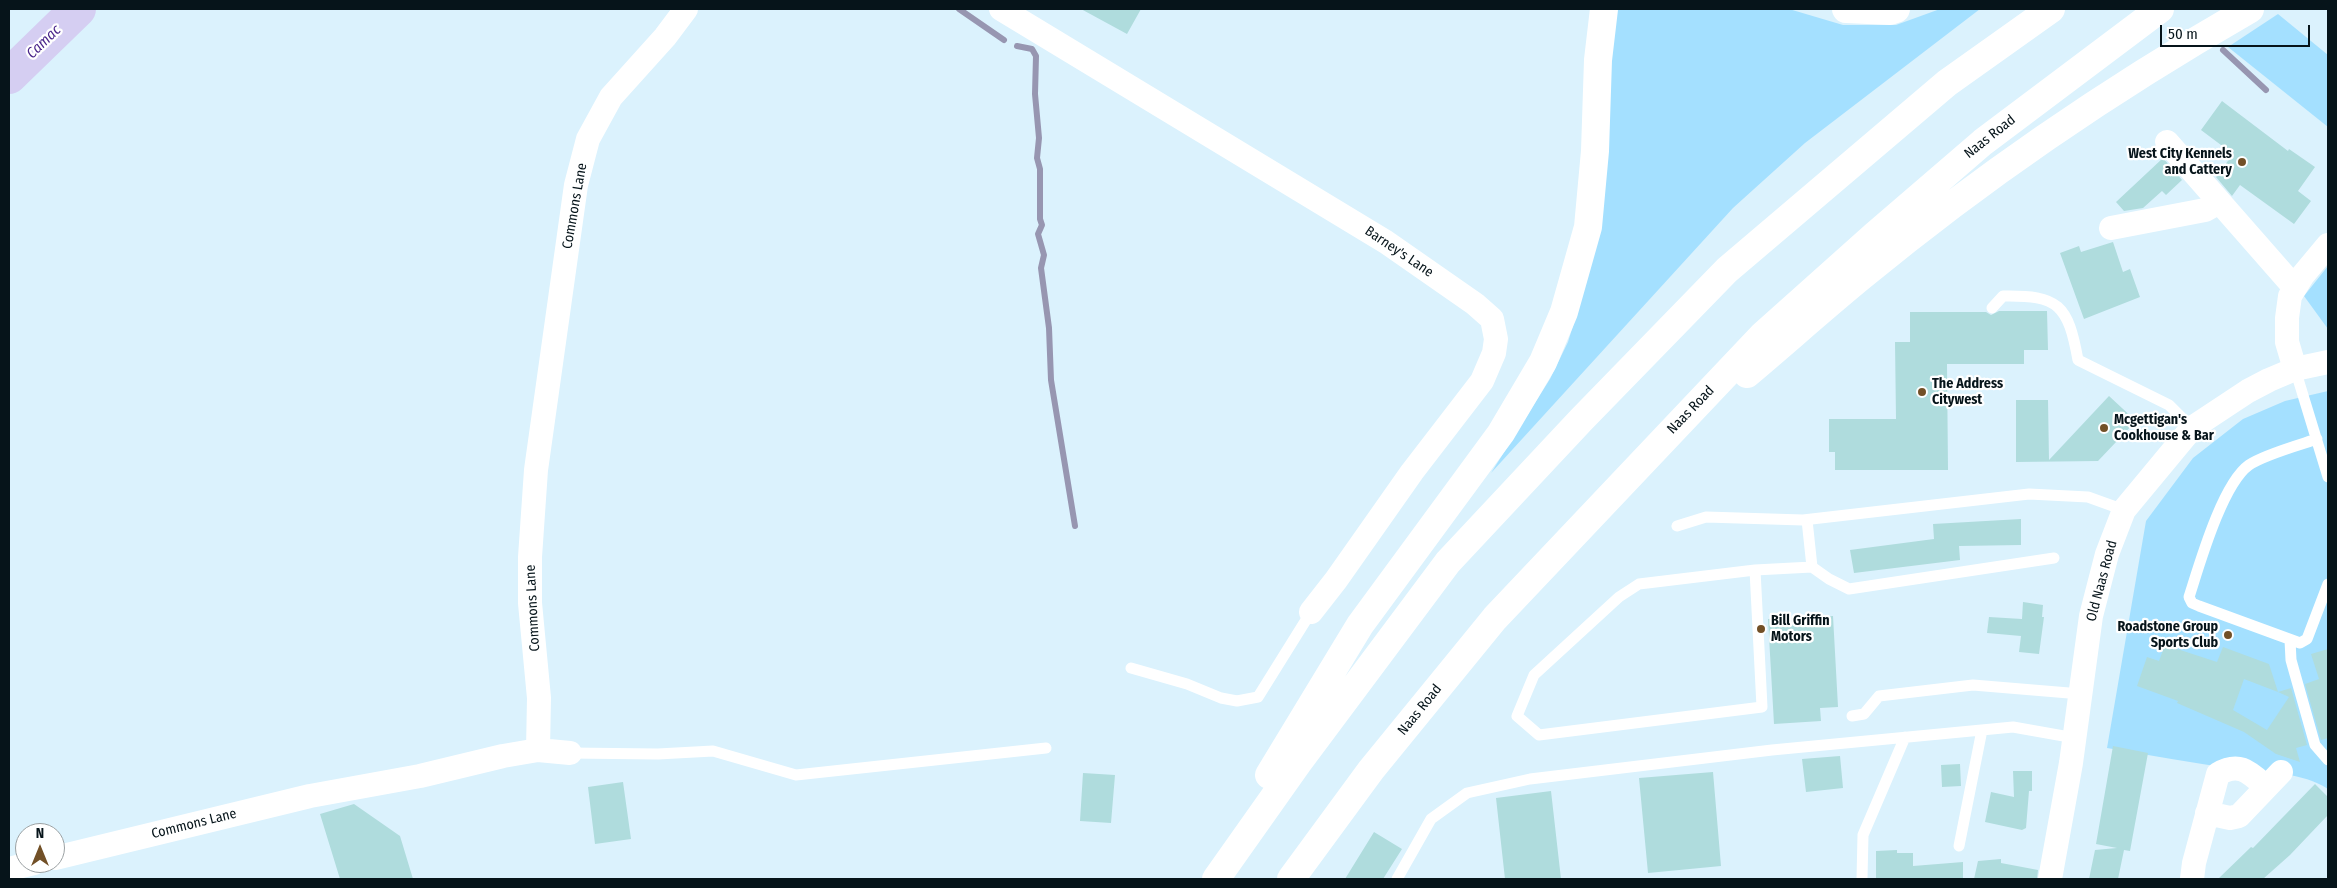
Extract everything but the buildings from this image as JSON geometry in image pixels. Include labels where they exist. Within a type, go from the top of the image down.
[{"type":"highway","points":[[1206,879],[1360,625],[1501,433],[1543,362],[1564,312],[1588,227],[1594,159],[1598,60],[1604,9]]},
{"type":"highway","points":[[1846,9],[1896,9]]},
{"type":"highway","points":[[1216,879],[1298,763],[1448,562],[1581,420],[1728,270],[1947,83],[2051,9]]},
{"type":"highway","name":"Naas Road","points":[[1291,879],[1371,770],[1495,618],[1626,477],[1763,335],[1983,142],[2160,9]]},
{"type":"highway","points":[[1626,477],[1862,276],[1971,192],[2089,109],[2155,66],[2250,9]]},
{"type":"street","name":"Commons Lane","points":[[65,856],[310,796],[420,776],[503,756],[538,750],[539,698],[530,603],[531,538],[536,470],[576,186],[588,139],[611,97],[660,44],[686,9]]},
{"type":"street","name":"Barney's Lane","points":[[1001,9],[1386,242],[1476,304],[1492,319],[1496,339],[1494,353],[1482,381],[1412,472],[1336,580],[1311,612]]},
{"type":"street","points":[[2167,142],[2295,288]]},
{"type":"street","points":[[2111,228],[2205,210],[2219,202]]},
{"type":"street","points":[[2295,370],[2287,342],[2287,318],[2290,296],[2328,244]]},
{"type":"street","name":"Old Naas Road","points":[[2050,879],[2075,738],[2091,616],[2107,554],[2124,510],[2192,428],[2248,391],[2295,370],[2328,362]]},
{"type":"street","points":[[538,750],[570,753]]},
{"type":"street","points":[[2192,879],[2194,863],[2207,813],[2218,774],[2228,769],[2240,768],[2274,780],[2239,816],[2230,818],[2207,813]]},
{"type":"lane","points":[[1992,308],[2003,296],[2043,297],[2056,304],[2072,327],[2078,360],[2169,404],[2192,428]]},
{"type":"lane","points":[[2295,370],[2328,477]]},
{"type":"lane","points":[[2317,439],[2250,465],[2240,473],[2222,506],[2189,598],[2192,603],[2199,606],[2300,643],[2308,639],[2328,584]]},
{"type":"lane","points":[[1677,526],[1706,517],[1807,520],[2029,494],[2088,497],[2124,510]]},
{"type":"lane","points":[[1807,520],[1812,568]]},
{"type":"lane","points":[[1755,570],[1762,707],[1539,735],[1518,716],[1534,675],[1619,597],[1639,584],[1755,570],[1812,568],[1829,580],[1849,589],[2054,558]]},
{"type":"lane","points":[[1131,668],[1178,681],[1221,698],[1237,701],[1258,697],[1311,612]]},
{"type":"lane","points":[[2290,640],[2291,660],[2316,745],[2328,760]]},
{"type":"lane","points":[[1852,716],[1864,714],[1879,696],[1973,685],[2081,694]]},
{"type":"lane","points":[[1398,879],[1431,819],[1468,793],[1540,778],[1772,750],[2013,727],[2075,738]]},
{"type":"lane","points":[[1959,846],[1982,730]]},
{"type":"lane","points":[[1862,879],[1863,835],[1905,737]]},
{"type":"lane","points":[[570,753],[658,754],[713,751],[796,775],[1046,748]]},
{"type":"shaded area","points":[[1614,9],[1789,9],[1843,25],[1896,25],[1940,9],[1980,9],[1805,143],[1733,208],[1491,473],[1550,379],[1568,342],[1584,290]]},
{"type":"shaded area","points":[[2278,14],[2328,55],[2328,127],[2228,47]]},
{"type":"shaded area","points":[[2328,266],[2328,329],[2304,296]]},
{"type":"shaded area","name":"Roadstone Group Sports Club","points":[[2328,391],[2328,789],[2318,783],[2296,776],[2220,767],[2107,748],[2146,521],[2193,458],[2243,419],[2285,401]]},
{"type":"waterway","name":"Camac","points":[[9,76],[78,9]]},
{"type":"waterway","points":[[959,9],[1004,40]]},
{"type":"waterway","points":[[1017,46],[1032,49],[1036,56],[1035,94],[1039,138],[1037,158],[1040,169],[1040,219],[1042,225],[1038,234],[1044,255],[1041,268],[1049,328],[1051,380],[1075,526]]},
{"type":"waterway","points":[[2223,50],[2266,90]]},
{"type":"place","name":"West City Kennels and Cattery","points":[[2242,162]]},
{"type":"place","name":"The Address Citywest","points":[[1922,392]]},
{"type":"place","name":"Mcgettigan's Cookhouse & Bar","points":[[2104,428]]},
{"type":"place","name":"Bill Griffin Motors","points":[[1761,629]]},
{"type":"place","name":"Roadstone Group Sports Club","points":[[2228,635]]}]
